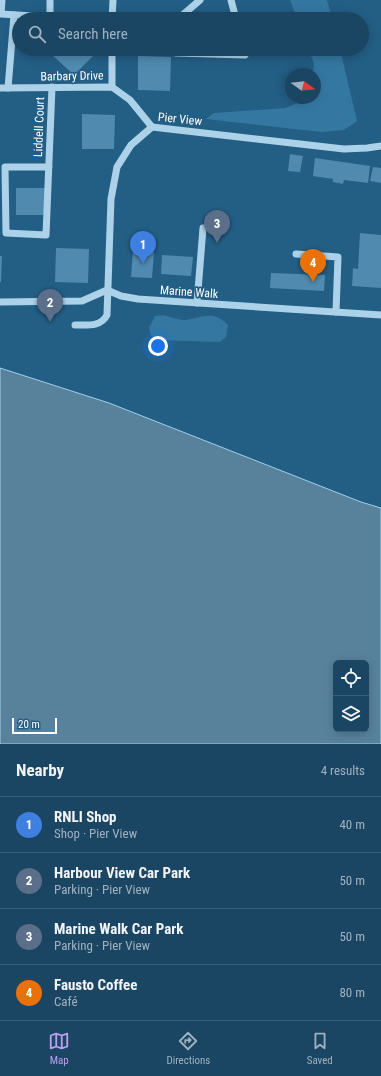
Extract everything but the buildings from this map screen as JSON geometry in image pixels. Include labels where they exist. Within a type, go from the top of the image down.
[{"type":"street","points":[[2,0],[1,14],[12,15]]},
{"type":"street","points":[[50,0],[50,12]]},
{"type":"street","points":[[112,12],[113,0]]},
{"type":"street","points":[[186,12],[200,0]]},
{"type":"street","points":[[231,0],[234,12]]},
{"type":"street","points":[[8,88],[12,39]]},
{"type":"street","points":[[112,56],[112,87]]},
{"type":"street","name":"Barbary Drive","points":[[0,88],[112,87],[130,100],[152,127]]},
{"type":"street","name":"Liddell Court","points":[[49,167],[5,167],[6,233],[46,236],[49,167],[52,88]]},
{"type":"street","name":"Pier View","points":[[75,325],[101,323],[105,320],[107,315],[110,199],[116,167],[130,145],[152,127],[344,149],[381,146]]},
{"type":"street","points":[[197,303],[203,228]]},
{"type":"street","points":[[296,254],[338,257],[336,312]]},
{"type":"street","points":[[0,302],[82,301],[107,290]]},
{"type":"street","name":"Marine Walk","points":[[107,290],[121,296],[138,299],[381,315]]},
{"type":"shaded area","points":[[290,0],[327,0],[330,12],[294,12]]},
{"type":"shaded area","points":[[311,56],[342,56],[357,121],[344,130],[321,132],[206,119],[214,113],[285,108],[295,104],[321,104],[321,68],[314,68],[314,63]]},
{"type":"shaded area","points":[[163,315],[184,320],[207,316],[217,317],[228,325],[226,337],[220,342],[154,340],[149,328],[155,316]]},
{"type":"shaded area","points":[[0,368],[109,403],[361,502],[381,508],[381,744],[0,744]]},
{"type":"place","name":"Marine Walk Car Park","points":[[217,243]]},
{"type":"place","name":"RNLI Shop","points":[[143,264]]},
{"type":"place","name":"Fausto Coffee","points":[[313,282]]},
{"type":"place","name":"Harbour View Car Park","points":[[50,322]]}]
